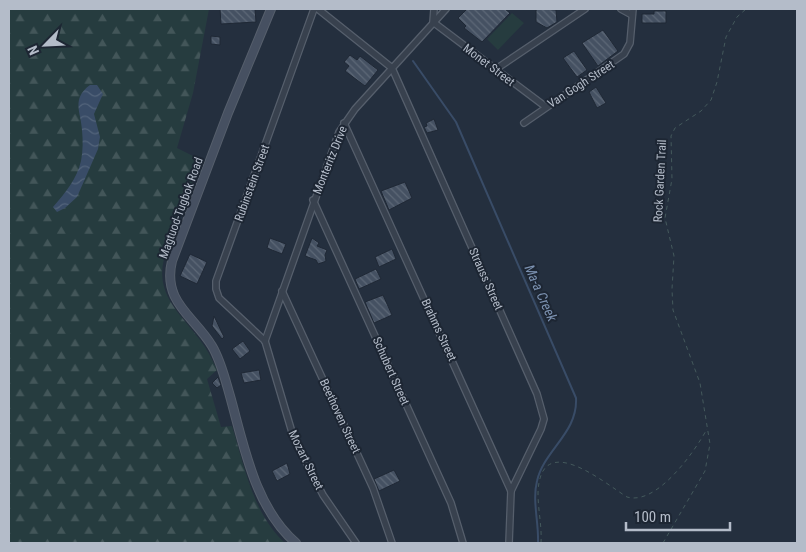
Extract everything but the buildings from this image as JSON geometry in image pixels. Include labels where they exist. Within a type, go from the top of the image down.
[{"type":"main road","name":"Magtuod-Tugbok Road","points":[[271,9],[228,113],[172,261],[169,279],[182,310],[204,334],[218,356],[243,443],[261,494],[277,524],[296,543]]},
{"type":"street","name":"Rubinstein Street","points":[[265,341],[219,298],[216,281],[314,9]]},
{"type":"street","points":[[318,9],[392,68]]},
{"type":"street","points":[[433,22],[434,9]]},
{"type":"street","name":"Monteritz Drive","points":[[265,341],[313,200],[344,122],[446,9]]},
{"type":"street","points":[[496,70],[585,9]]},
{"type":"street","points":[[621,9],[632,12]]},
{"type":"street","name":"Van Gogh Street","points":[[524,123],[624,54],[630,43],[632,12]]},
{"type":"street","name":"Monet Street","points":[[433,22],[546,107]]},
{"type":"street","name":"Strauss Street","points":[[392,68],[541,408],[544,419],[541,429],[511,491]]},
{"type":"street","name":"Brahms Street","points":[[344,122],[511,491],[509,543]]},
{"type":"street","name":"Schubert Street","points":[[313,200],[450,503],[463,543]]},
{"type":"street","name":"Beethoven Street","points":[[282,291],[373,488],[392,543]]},
{"type":"street","name":"Mozart Street","points":[[265,341],[294,439],[323,495],[356,543]]},
{"type":"path","name":"Rock Garden Trail","points":[[663,543],[705,471],[709,457],[708,428],[700,383],[673,310],[674,256],[665,218],[672,180],[670,147],[675,128],[701,110],[711,100],[728,31],[737,17],[746,9]]},
{"type":"path","points":[[541,543],[538,493],[542,476],[550,464],[558,460],[570,462],[627,497],[636,500],[645,498],[672,476],[696,448],[708,428]]},
{"type":"green space","points":[[9,9],[209,9],[193,93],[177,148],[203,161],[164,259],[163,283],[166,294],[203,343],[217,370],[207,379],[221,427],[232,426],[257,504],[274,531],[285,543],[9,543]]},
{"type":"green space","points":[[512,13],[524,23],[498,50],[487,39]]},
{"type":"water","points":[[90,85],[97,85],[103,94],[94,114],[100,137],[98,149],[77,197],[65,208],[57,212],[53,207],[74,180],[81,161],[83,138],[78,106],[81,95]]},
{"type":"waterway","name":"Ma-a Creek","points":[[413,61],[456,122],[576,398],[572,421],[546,460],[537,481],[535,496],[538,543]]}]
